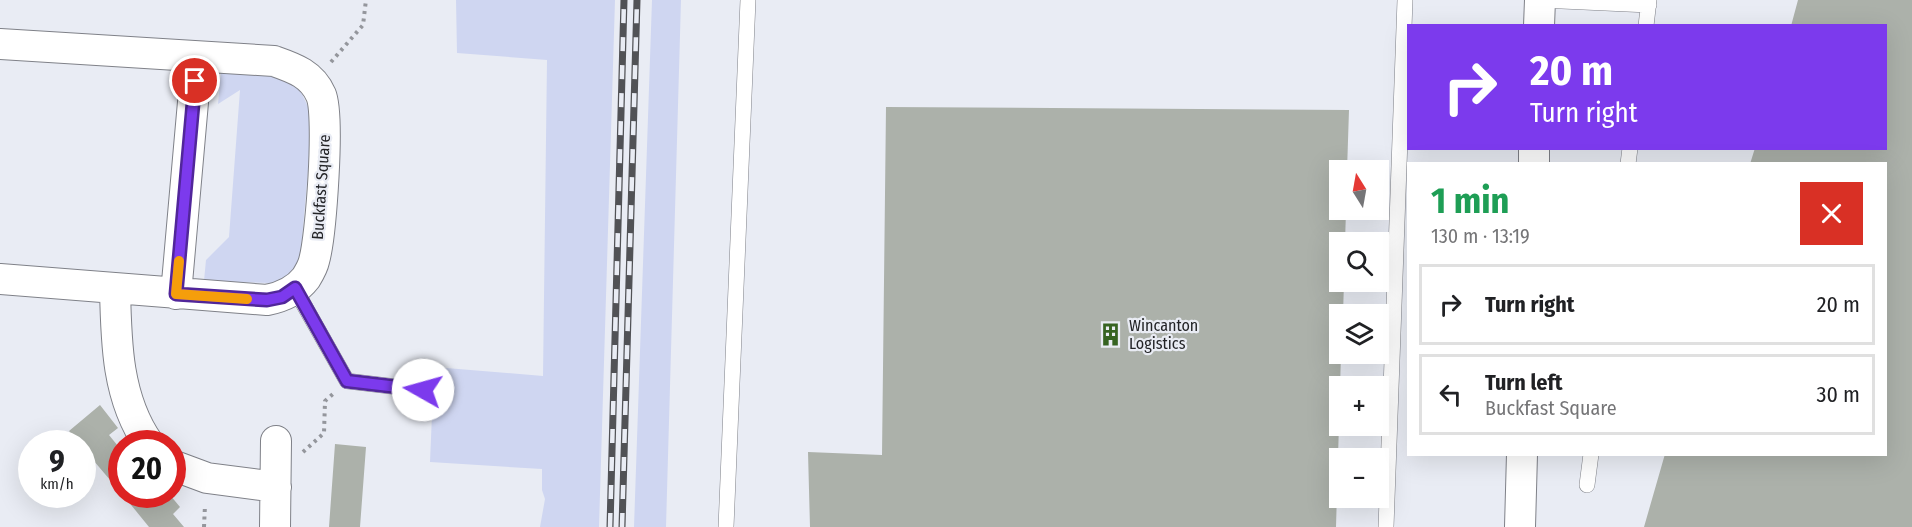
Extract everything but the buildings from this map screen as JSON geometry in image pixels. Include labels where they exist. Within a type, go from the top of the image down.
[{"type":"street","points":[[1539,24],[1540,0]]},
{"type":"street","name":"Buckfast Square","points":[[0,44],[274,62],[300,70],[321,94],[325,109],[320,223],[314,262],[306,277],[282,297],[267,300],[0,279]]},
{"type":"street","points":[[176,294],[197,57]]},
{"type":"street","points":[[115,288],[116,331],[122,380],[134,417],[141,430]]},
{"type":"street","points":[[275,527],[276,441]]},
{"type":"street","points":[[1520,527],[1522,456]]},
{"type":"street","points":[[186,470],[207,478],[276,481]]},
{"type":"lane","points":[[726,527],[748,0]]},
{"type":"lane","points":[[1386,527],[1405,0]]},
{"type":"lane","points":[[1540,0],[1649,2],[1646,24]]},
{"type":"lane","points":[[295,288],[347,381],[423,390]]},
{"type":"lane","points":[[1587,485],[1591,456]]},
{"type":"path","points":[[313,84],[363,25],[366,0]]},
{"type":"path","points":[[276,481],[324,433],[325,402],[347,381]]},
{"type":"shaded area","points":[[456,0],[615,0],[599,527],[540,527],[545,499],[542,490],[542,469],[430,462],[434,367],[543,376],[547,60],[457,53]]},
{"type":"shaded area","points":[[652,0],[681,0],[666,527],[634,527]]},
{"type":"shaded area","points":[[221,72],[274,76],[299,88],[311,113],[300,261],[284,279],[270,283],[204,281],[206,260],[229,237],[240,90],[218,104]]},
{"type":"railway","points":[[610,527],[624,0]]},
{"type":"railway","points":[[622,527],[637,0]]},
{"type":"slow traffic","points":[[179,261],[176,294],[247,299]]},
{"type":"place","name":"Wincanton Logistics","points":[[1111,334]]},
{"type":"route","points":[[195,81],[176,294],[267,300],[282,297],[295,288],[347,381],[423,390]]}]
